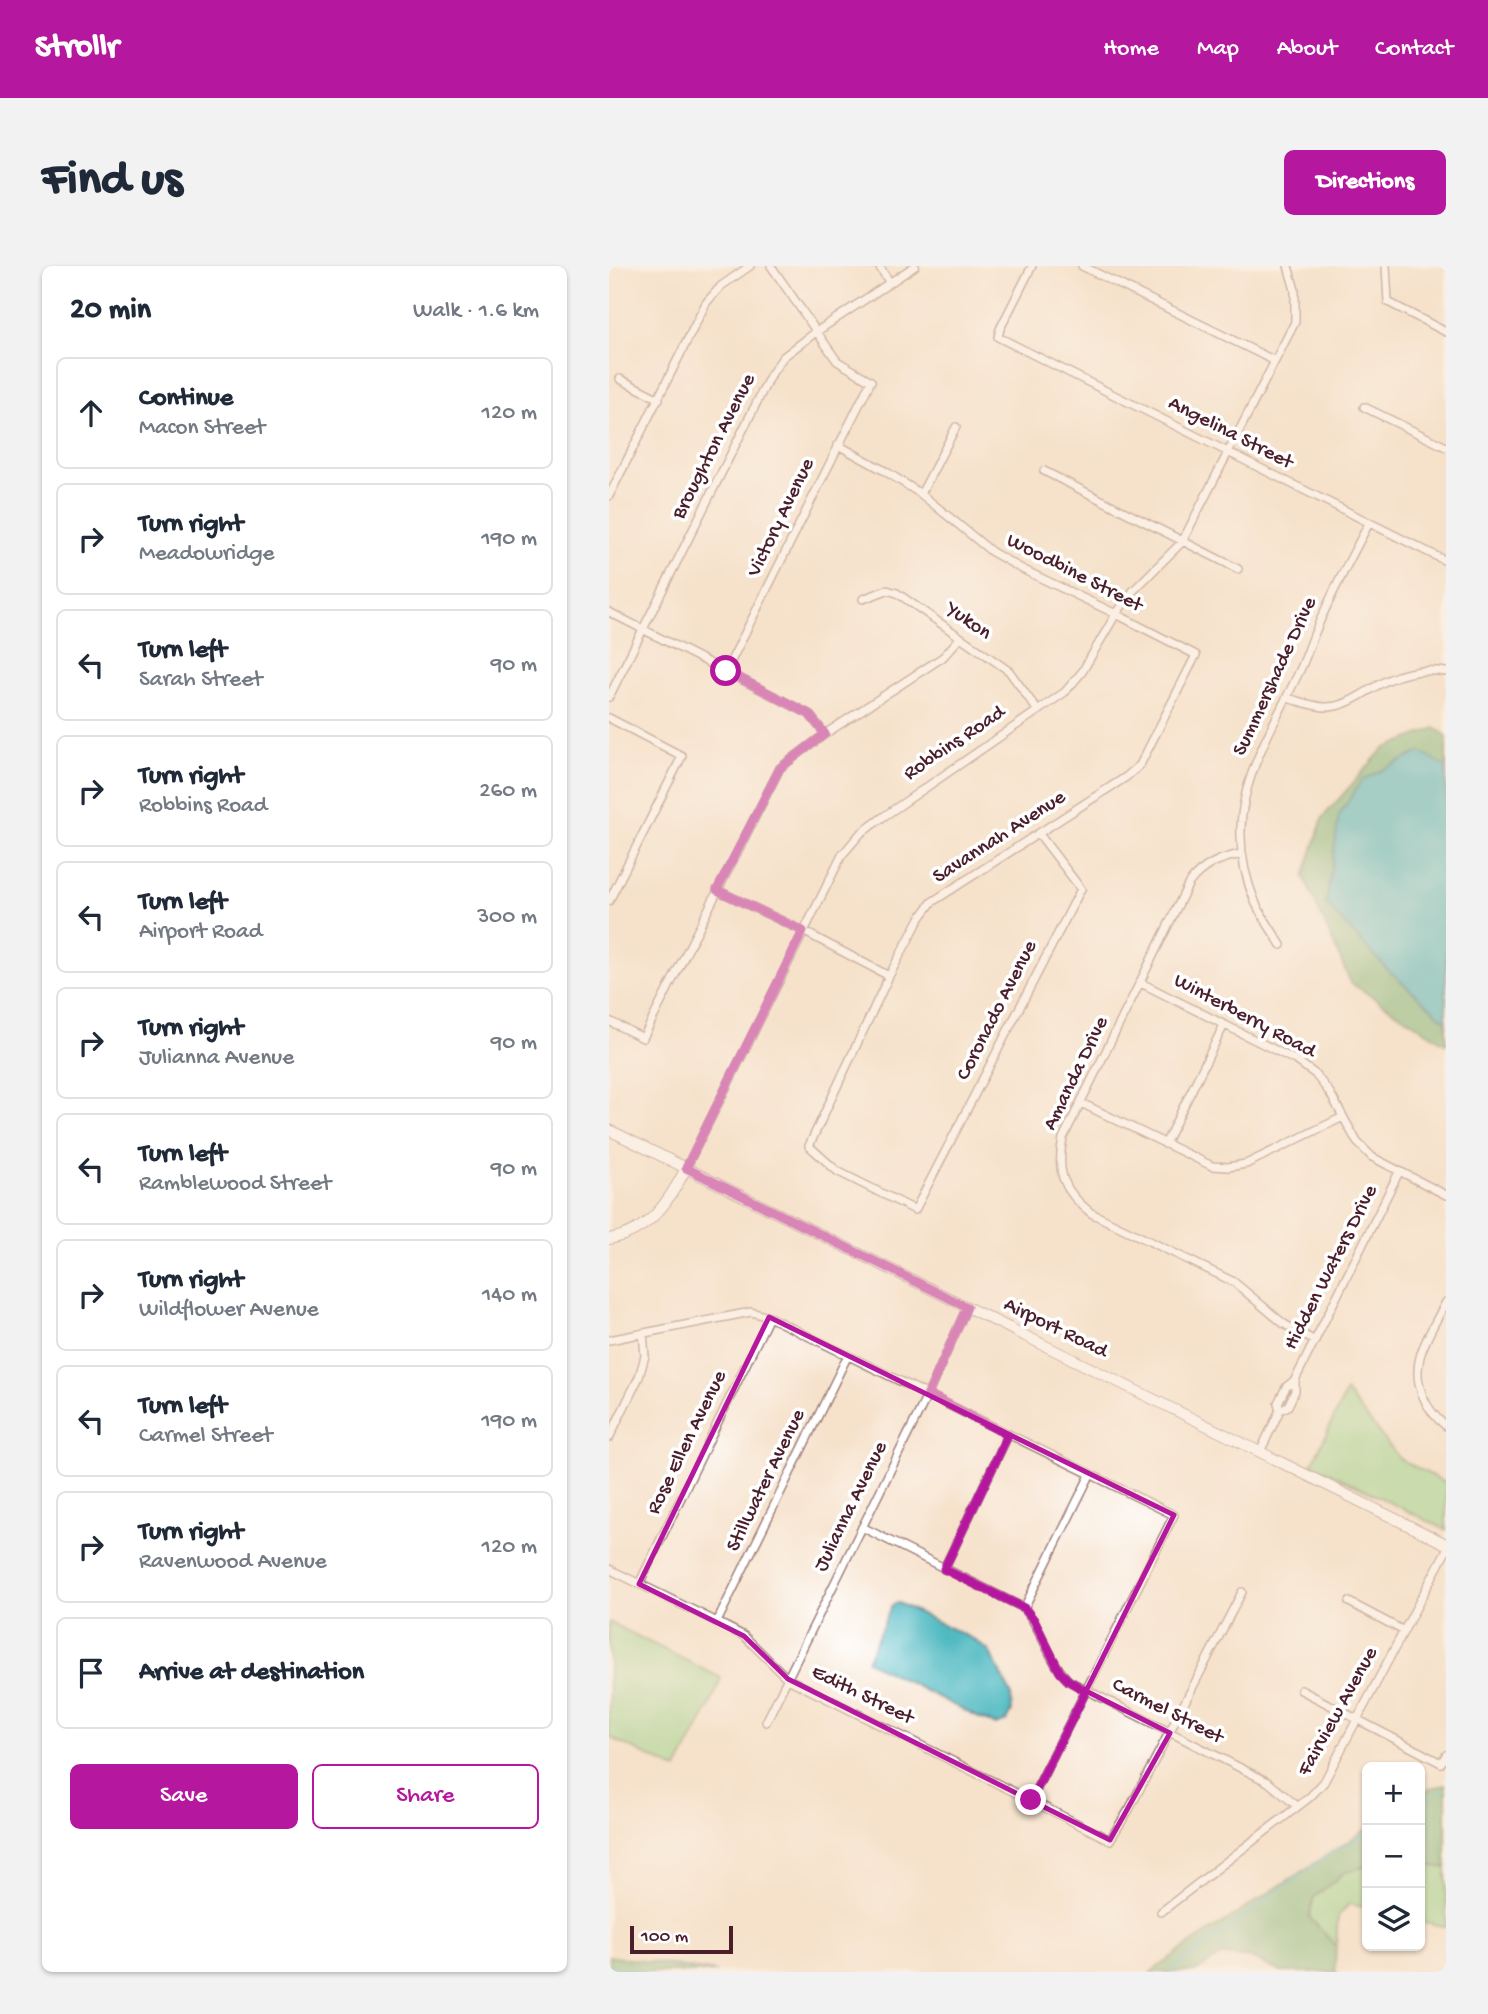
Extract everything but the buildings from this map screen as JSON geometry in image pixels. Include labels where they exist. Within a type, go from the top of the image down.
[{"type":"main road","name":"Airport Road","points":[[609,1130],[1446,1544]]},
{"type":"main road","name":"Robbins Road","points":[[609,1239],[641,1228],[658,1214],[686,1168]]},
{"type":"street","points":[[609,496],[706,303],[721,286],[750,266]]},
{"type":"street","points":[[771,266],[816,332]]},
{"type":"street","points":[[880,266],[890,283]]},
{"type":"street","name":"Broughton Avenue","points":[[609,697],[770,376],[783,357],[915,266]]},
{"type":"street","name":"Angelina Street","points":[[1031,266],[998,337],[1446,561]]},
{"type":"street","points":[[1082,266],[1275,361]]},
{"type":"street","name":"Robbins Road","points":[[686,1168],[842,855],[860,834],[883,817],[1065,692],[1082,672],[1116,614],[1133,591],[1182,542],[1294,322],[1295,290],[1288,266]]},
{"type":"street","points":[[1386,266],[1388,302],[1446,332]]},
{"type":"street","name":"Victory Avenue","points":[[726,671],[871,381],[837,360],[816,332]]},
{"type":"street","points":[[620,379],[659,399]]},
{"type":"street","points":[[1364,407],[1446,447]]},
{"type":"street","points":[[921,494],[956,427]]},
{"type":"street","name":"Woodbine Street","points":[[838,445],[921,494],[992,552],[1196,655]]},
{"type":"street","points":[[1044,471],[1238,569]]},
{"type":"street","name":"Summershade Drive","points":[[1281,945],[1257,906],[1248,881],[1242,854],[1243,804],[1254,763],[1369,523]]},
{"type":"street","name":"Yukon","points":[[863,599],[887,590],[897,593],[1009,671],[1038,711]]},
{"type":"street","points":[[609,612],[809,714],[825,734]]},
{"type":"street","points":[[609,1021],[643,1038],[780,768],[825,734],[943,657],[960,638]]},
{"type":"street","name":"Savannah Avenue","points":[[809,1146],[889,976],[920,918],[932,902],[1126,777],[1140,765],[1196,655]]},
{"type":"street","points":[[1287,698],[1325,707],[1353,700],[1387,680],[1406,673],[1430,670],[1446,672]]},
{"type":"street","points":[[609,718],[682,756],[609,901]]},
{"type":"street","name":"Coronado Avenue","points":[[809,1146],[837,1171],[915,1210],[1080,889],[1039,834]]},
{"type":"street","name":"Amanda Drive","points":[[1242,854],[1204,867],[1189,883],[1063,1138],[1061,1172],[1066,1187],[1076,1201],[1091,1213],[1234,1282],[1284,1324],[1315,1341]]},
{"type":"street","points":[[717,890],[889,976]]},
{"type":"street","name":"Winterberry Road","points":[[1141,983],[1297,1061],[1315,1074],[1330,1093],[1364,1150],[1399,1172],[1446,1195]]},
{"type":"street","points":[[1165,1144],[1224,1025]]},
{"type":"street","points":[[1081,1103],[1212,1167],[1246,1164],[1343,1117]]},
{"type":"street","name":"Hidden Waters Drive","points":[[1260,1452],[1280,1410],[1278,1403],[1286,1387],[1295,1380],[1399,1172]]},
{"type":"street","points":[[1446,1302],[1420,1355],[1418,1372],[1425,1402],[1446,1426]]},
{"type":"street","name":"Julianna Avenue","points":[[767,1722],[928,1394],[967,1307]]},
{"type":"street","points":[[609,1340],[751,1312],[769,1317],[1174,1515],[1031,1800]]},
{"type":"street","name":"Rose Ellen Avenue","points":[[639,1584],[769,1317]]},
{"type":"street","points":[[609,1438],[639,1377],[645,1356],[643,1333]]},
{"type":"street","name":"Stillwater Avenue","points":[[717,1622],[848,1355]]},
{"type":"street","points":[[944,1569],[1008,1435]]},
{"type":"street","points":[[862,1527],[1024,1608],[1090,1475]]},
{"type":"street","name":"Fairview Avenue","points":[[1161,1912],[1310,1797],[1324,1782],[1446,1551]]},
{"type":"street","name":"Edith Street","points":[[609,1569],[744,1636],[788,1679],[1110,1840],[1170,1733]]},
{"type":"street","points":[[1170,1733],[1243,1592]]},
{"type":"street","points":[[1349,1602],[1404,1631]]},
{"type":"street","name":"Carmel Street","points":[[1024,1608],[1034,1620],[1060,1672],[1069,1681],[1268,1782],[1297,1806]]},
{"type":"street","points":[[1301,1690],[1441,1763],[1446,1755]]},
{"type":"highlighted area","points":[[769,1317],[1174,1515],[1086,1691],[1170,1733],[1110,1840],[788,1679],[744,1636],[639,1584]]},
{"type":"green space","points":[[1435,728],[1446,735],[1446,1044],[1351,983],[1304,877],[1323,817],[1383,749]]},
{"type":"green space","points":[[1346,1392],[1400,1459],[1446,1483],[1446,1530],[1312,1464]]},
{"type":"green space","points":[[609,1622],[721,1678],[677,1770],[609,1737]]},
{"type":"green space","points":[[1446,1785],[1446,1868],[1425,1865],[1425,1792]]},
{"type":"green space","points":[[1362,1832],[1362,1867],[1345,1872],[1314,1897],[1309,1917],[1336,1946],[1337,1972],[1281,1972],[1251,1958],[1222,1955],[1195,1972],[1151,1972]]},
{"type":"green space","points":[[1425,1865],[1446,1868],[1446,1927],[1425,1922]]},
{"type":"green space","points":[[1362,1867],[1362,1907],[1349,1904],[1338,1916],[1336,1946],[1309,1918],[1314,1897],[1345,1872]]},
{"type":"green space","points":[[609,1956],[717,1972],[609,1972]]},
{"type":"water","points":[[1420,752],[1446,767],[1446,1021],[1387,969],[1326,904],[1339,815],[1362,780]]},
{"type":"water","points":[[898,1603],[973,1639],[989,1651],[1011,1694],[1012,1711],[1007,1721],[996,1725],[979,1718],[867,1661],[892,1605]]},
{"type":"waterway","points":[[1425,1801],[1446,1789]]},
{"type":"waterway","points":[[1169,1972],[1329,1854],[1362,1836]]},
{"type":"waterway","points":[[609,1967],[648,1972]]},
{"type":"route","points":[[726,671],[809,714],[825,734],[780,768],[717,890],[803,931],[686,1168],[967,1307],[928,1394],[1008,1435],[944,1569],[1024,1608],[1034,1620],[1060,1672],[1086,1691],[1031,1800]]}]
